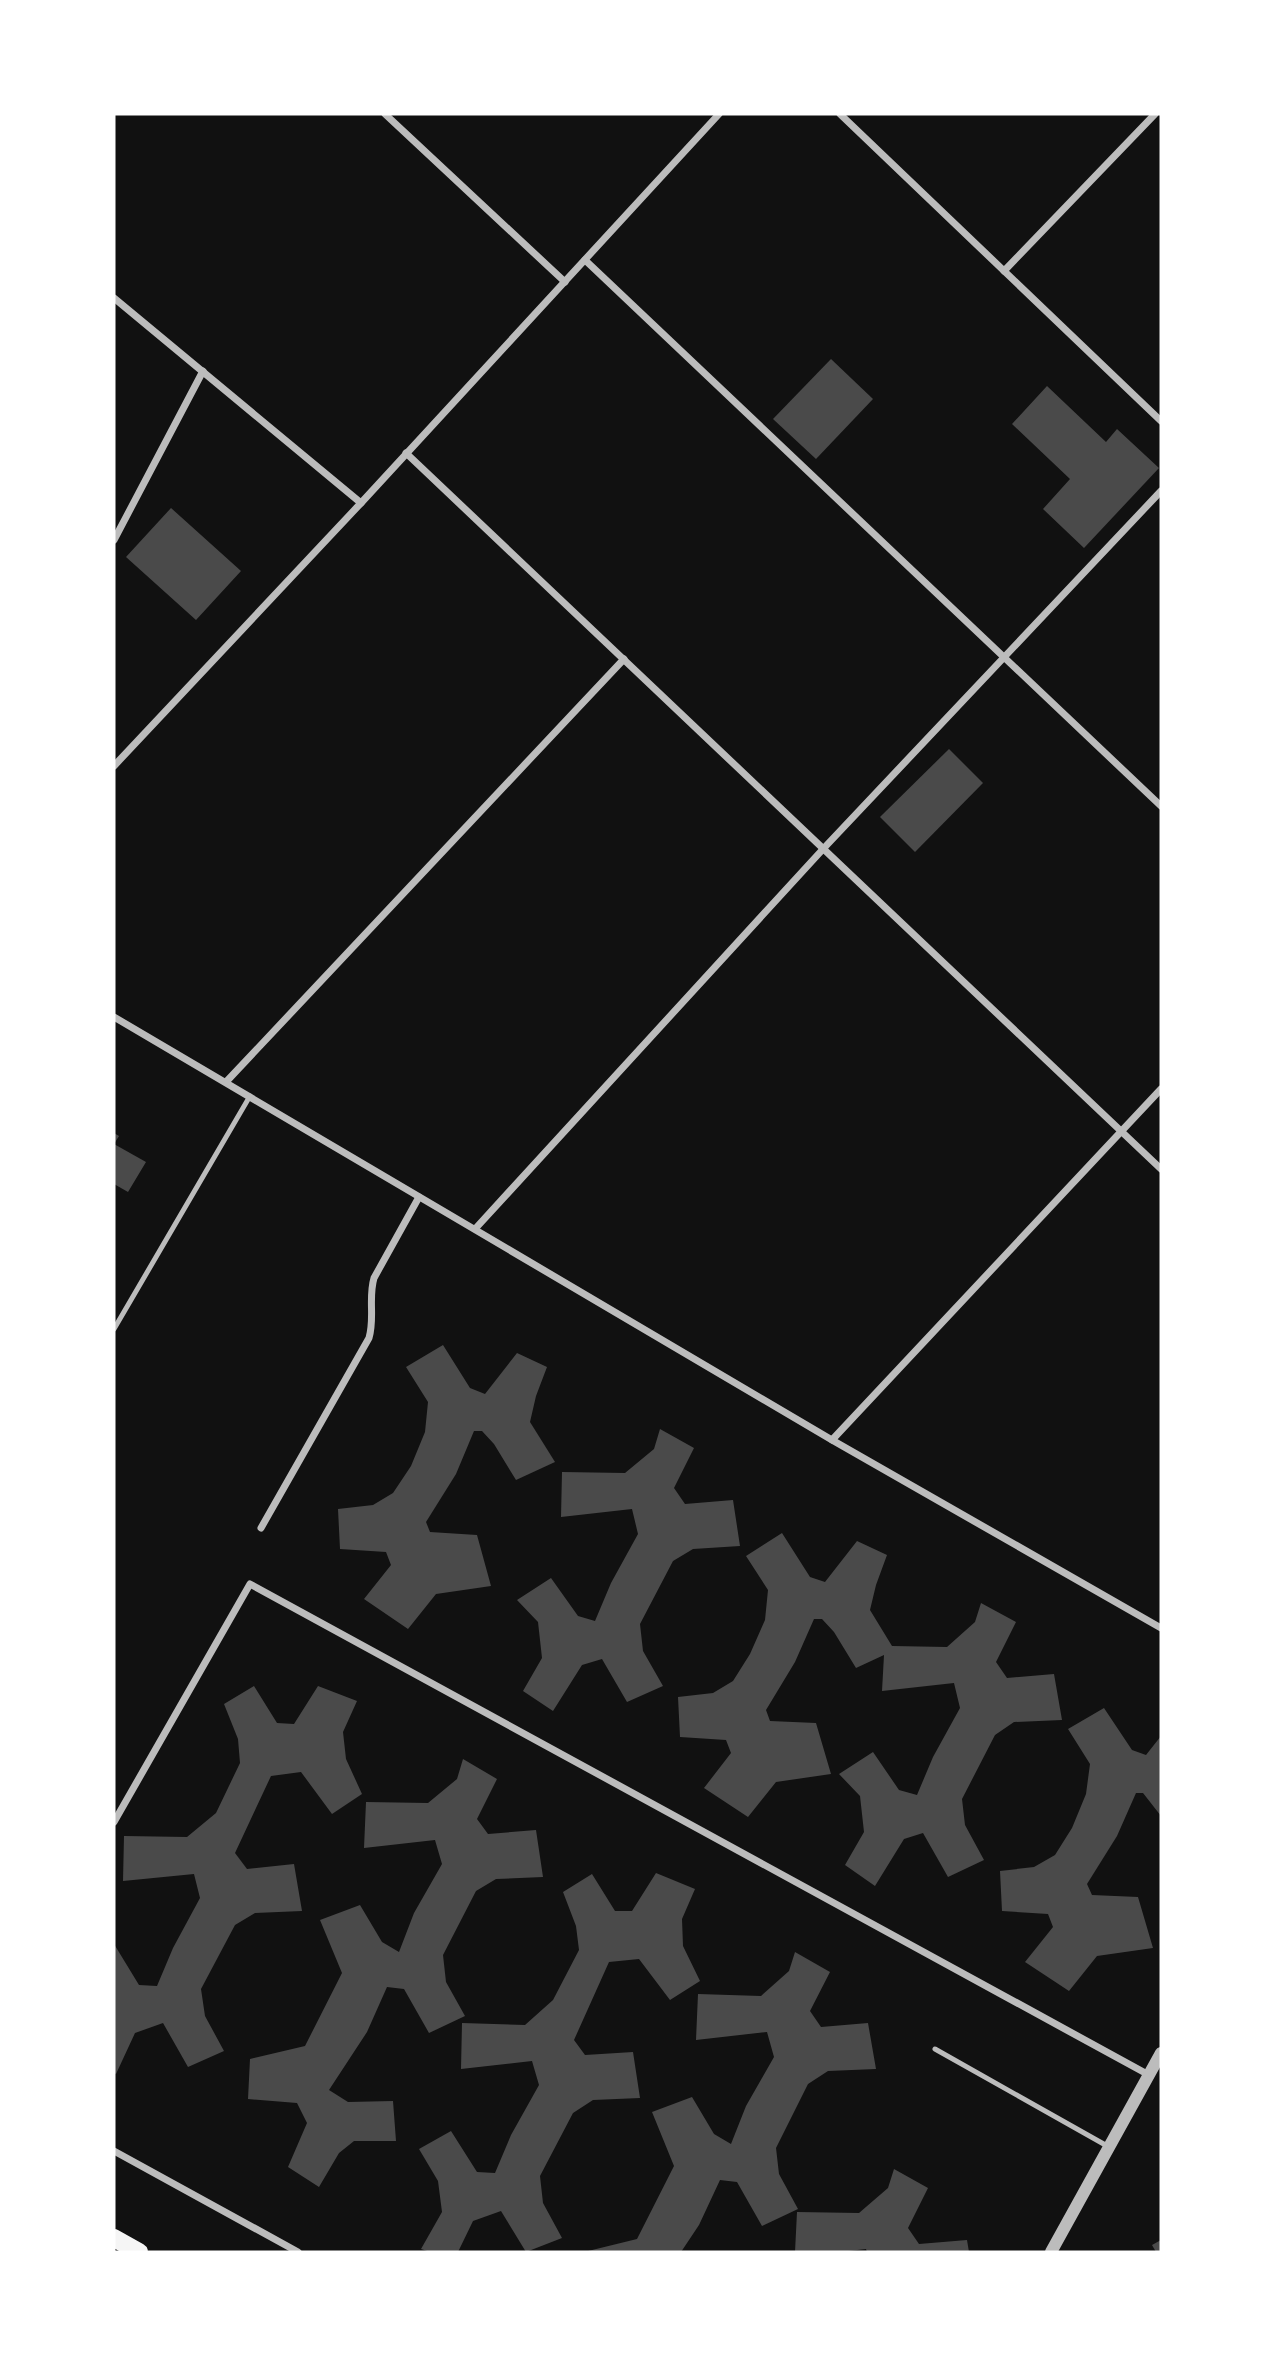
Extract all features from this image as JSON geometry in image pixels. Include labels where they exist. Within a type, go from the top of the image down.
[{"type":"main road","points":[[114,2238],[139,2252]]},
{"type":"street","points":[[385,114],[565,282]]},
{"type":"street","points":[[114,766],[361,503],[719,114]]},
{"type":"street","points":[[839,114],[1161,421]]},
{"type":"street","points":[[1004,271],[1155,114]]},
{"type":"street","points":[[585,260],[1161,806]]},
{"type":"street","points":[[114,298],[361,503]]},
{"type":"street","points":[[114,540],[203,371]]},
{"type":"street","points":[[407,453],[1161,1169]]},
{"type":"street","points":[[475,1229],[824,848],[1161,491]]},
{"type":"street","points":[[226,1082],[624,659]]},
{"type":"street","points":[[114,1017],[832,1440],[1161,1628]]},
{"type":"street","points":[[832,1440],[1161,1089]]},
{"type":"street","points":[[261,1528],[369,1338],[373,1324],[370,1291],[374,1278],[419,1197]]},
{"type":"street","points":[[114,1822],[250,1584],[1149,2075]]},
{"type":"street","points":[[1051,2252],[1161,2053]]},
{"type":"street","points":[[114,2151],[298,2252]]},
{"type":"lane","points":[[114,1329],[250,1096]]},
{"type":"lane","points":[[935,2049],[1109,2147]]},
{"type":"building","points":[[831,359],[873,399],[816,459],[773,419]]},
{"type":"building","points":[[1047,386],[1106,442],[1117,429],[1159,468],[1084,548],[1043,509],[1070,479],[1012,424]]},
{"type":"building","points":[[171,508],[241,571],[196,620],[126,557]]},
{"type":"building","points":[[949,749],[983,783],[915,852],[880,817]]},
{"type":"building","points":[[114,1144],[146,1162],[128,1192],[114,1184]]},
{"type":"building","points":[[443,1345],[470,1388],[485,1394],[517,1353],[547,1367],[530,1422],[555,1462],[516,1480],[494,1444],[482,1431],[474,1431],[456,1474],[426,1522],[430,1532],[477,1535],[491,1586],[436,1594],[408,1629],[364,1599],[391,1565],[386,1552],[340,1549],[338,1509],[373,1505],[393,1493],[411,1466],[425,1432],[428,1402],[406,1367]]},
{"type":"building","points":[[660,1429],[694,1448],[674,1488],[685,1504],[733,1500],[740,1546],[693,1549],[673,1561],[640,1624],[643,1651],[663,1686],[627,1702],[602,1659],[582,1665],[553,1711],[523,1691],[542,1658],[538,1622],[517,1600],[551,1578],[578,1616],[595,1621],[611,1583],[638,1534],[632,1509],[561,1517],[562,1472],[625,1473],[654,1449]]},
{"type":"building","points":[[782,1533],[810,1577],[825,1582],[857,1541],[887,1555],[870,1610],[892,1646],[947,1647],[975,1622],[981,1603],[1016,1622],[996,1662],[1007,1678],[1054,1674],[1062,1720],[1014,1722],[995,1735],[962,1799],[965,1825],[984,1860],[948,1877],[923,1833],[904,1839],[875,1886],[845,1865],[864,1832],[860,1796],[839,1774],[873,1752],[899,1790],[917,1795],[933,1757],[960,1708],[954,1683],[882,1691],[884,1655],[856,1668],[834,1632],[822,1619],[814,1619],[795,1662],[766,1710],[770,1721],[816,1723],[831,1774],[776,1782],[748,1817],[704,1788],[731,1753],[726,1740],[680,1737],[678,1697],[713,1693],[733,1681],[750,1654],[765,1620],[768,1590],[746,1556]]},
{"type":"building","points":[[254,1686],[277,1723],[294,1724],[318,1686],[357,1701],[343,1732],[346,1759],[362,1794],[332,1814],[301,1772],[271,1776],[235,1853],[247,1869],[294,1864],[302,1911],[255,1913],[235,1925],[201,1989],[205,2016],[224,2051],[188,2067],[163,2023],[135,2033],[116,2074],[114,1944],[139,1985],[157,1986],[173,1948],[200,1898],[194,1874],[123,1881],[124,1836],[187,1837],[216,1813],[240,1763],[238,1739],[224,1704]]},
{"type":"building","points":[[1104,1708],[1132,1750],[1146,1755],[1161,1736],[1161,1816],[1143,1793],[1136,1793],[1117,1836],[1087,1884],[1092,1895],[1138,1897],[1153,1948],[1097,1956],[1069,1991],[1025,1962],[1053,1927],[1048,1914],[1002,1911],[1000,1871],[1034,1867],[1055,1855],[1072,1828],[1086,1794],[1090,1764],[1068,1729]]},
{"type":"building","points":[[463,1759],[497,1779],[477,1819],[488,1834],[536,1830],[543,1877],[496,1879],[476,1891],[443,1955],[446,1982],[465,2016],[429,2033],[404,1989],[387,1987],[367,2032],[329,2090],[348,2102],[393,2101],[396,2141],[354,2141],[339,2153],[319,2187],[288,2167],[307,2123],[297,2103],[248,2099],[250,2059],[305,2046],[342,1973],[320,1920],[360,1905],[382,1942],[399,1952],[414,1913],[442,1864],[435,1840],[364,1848],[366,1802],[428,1803],[457,1779]]},
{"type":"building","points":[[656,1873],[695,1889],[682,1919],[683,1946],[700,1981],[670,2000],[639,1959],[609,1962],[574,2040],[585,2055],[633,2052],[640,2098],[593,2100],[573,2113],[540,2176],[543,2203],[562,2238],[526,2252],[501,2211],[473,2221],[458,2252],[430,2252],[421,2249],[442,2212],[438,2181],[419,2149],[451,2131],[477,2172],[495,2173],[511,2135],[539,2085],[532,2061],[461,2069],[462,2023],[525,2025],[553,2000],[579,1950],[576,1926],[563,1892],[592,1874],[615,1911],[632,1911]]},
{"type":"building","points":[[795,1952],[830,1972],[810,2011],[821,2027],[868,2023],[876,2069],[828,2071],[808,2084],[776,2148],[779,2174],[798,2209],[762,2226],[737,2182],[720,2180],[699,2225],[681,2252],[584,2252],[637,2239],[674,2166],[652,2112],[692,2097],[714,2134],[731,2144],[746,2106],[774,2057],[767,2032],[696,2040],[698,1994],[761,1996],[789,1971]]},
{"type":"building","points":[[894,2169],[928,2188],[908,2228],[919,2244],[967,2240],[969,2252],[867,2252],[866,2249],[795,2252],[797,2212],[859,2213],[888,2188]]},
{"type":"building","points":[[1161,2240],[1161,2252],[1156,2252],[1152,2245]]}]
